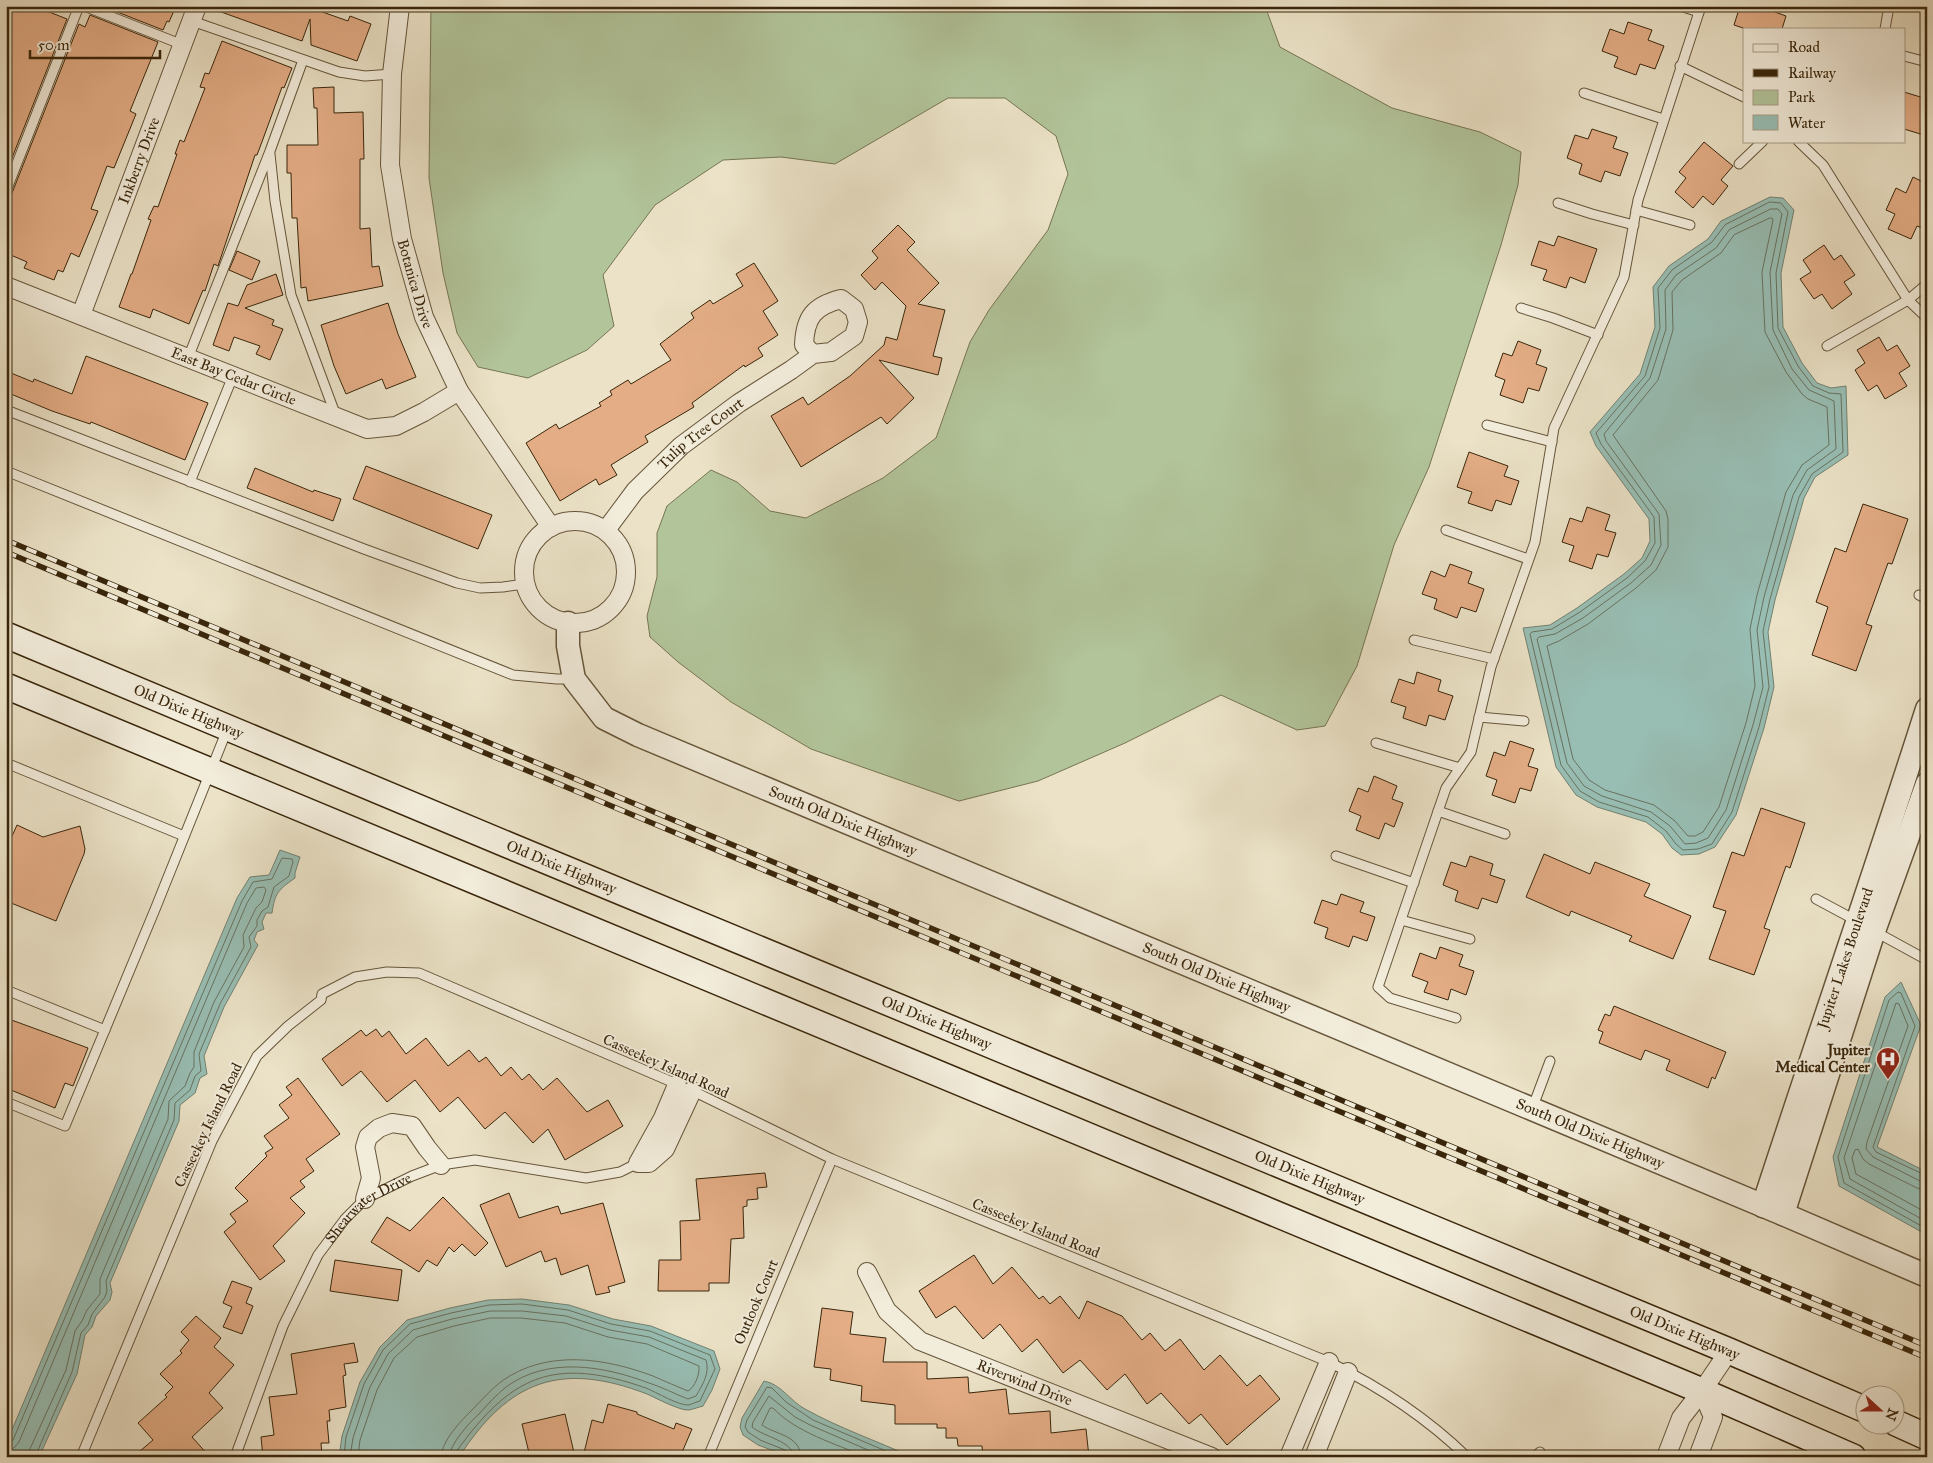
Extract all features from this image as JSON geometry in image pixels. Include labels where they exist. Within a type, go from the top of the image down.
[{"type":"main road","name":"Old Dixie Highway","points":[[6,635],[1729,1351],[1856,1406]]},
{"type":"main road","points":[[6,686],[1702,1391],[1854,1457]]},
{"type":"main road","points":[[1906,1428],[1927,1437]]},
{"type":"street","name":"Botanica Drive","points":[[400,6],[392,74],[390,165],[402,239],[424,317],[459,391],[551,527]]},
{"type":"street","name":"Inkberry Drive","points":[[81,315],[195,14]]},
{"type":"street","name":"East Bay Cedar Circle","points":[[6,286],[367,429],[396,426],[459,391]]},
{"type":"street","name":"Tulip Tree Court","points":[[606,530],[635,490],[681,446],[739,403],[813,354]]},
{"type":"street","points":[[576,520],[592,523],[606,530],[620,547],[626,564],[626,583],[619,599],[610,610],[599,618],[588,622],[568,623],[551,618],[538,608],[528,593],[525,584],[526,558],[535,540],[551,527],[576,520]]},
{"type":"street","name":"South Old Dixie Highway","points":[[568,623],[568,646],[574,679],[604,718],[638,736],[1927,1276]]},
{"type":"street","name":"Jupiter Lakes Boulevard","points":[[1773,1210],[1866,927],[1927,709]]},
{"type":"street","name":"Jupiter Lakes Boulevard","points":[[1866,927],[1927,784]]},
{"type":"street","name":"Shearwater Drive","points":[[638,1163],[649,1163],[665,1149],[685,1088]]},
{"type":"street","points":[[365,1199],[371,1178],[365,1148],[368,1137],[379,1128],[392,1123],[412,1126],[441,1164]]},
{"type":"street","name":"Riverwind Drive","points":[[867,1272],[887,1311],[920,1341],[1212,1457]]},
{"type":"street","points":[[1666,1457],[1681,1418],[1729,1351]]},
{"type":"street","points":[[1289,1457],[1329,1362]]},
{"type":"street","points":[[1314,1457],[1348,1372]]},
{"type":"street","points":[[1698,1457],[1713,1417],[1702,1391]]},
{"type":"lane","points":[[6,191],[79,6]]},
{"type":"lane","points":[[84,6],[183,45]]},
{"type":"lane","points":[[1456,1018],[1390,998],[1378,986],[1446,788],[1471,752],[1494,659],[1535,542],[1554,428],[1624,277],[1636,210],[1663,119],[1700,9],[1680,6]]},
{"type":"lane","points":[[1886,28],[1889,6]]},
{"type":"lane","points":[[195,14],[303,60],[339,72],[365,76],[392,74]]},
{"type":"lane","points":[[1906,57],[1927,62]]},
{"type":"lane","points":[[188,358],[270,151],[303,60]]},
{"type":"lane","points":[[1680,66],[1743,97]]},
{"type":"lane","points":[[1584,93],[1663,119]]},
{"type":"lane","points":[[1739,164],[1762,142]]},
{"type":"lane","points":[[1799,142],[1823,165],[1908,300],[1927,318]]},
{"type":"lane","points":[[270,151],[275,201],[291,295],[336,416]]},
{"type":"lane","points":[[1558,203],[1634,225]]},
{"type":"lane","points":[[1636,210],[1690,225]]},
{"type":"lane","points":[[1827,346],[1908,300],[1927,284]]},
{"type":"lane","points":[[1521,308],[1598,335]]},
{"type":"lane","points":[[190,482],[234,376]]},
{"type":"lane","points":[[6,410],[457,583],[480,588],[525,584]]},
{"type":"lane","points":[[1487,425],[1552,442]]},
{"type":"lane","points":[[6,471],[513,675],[574,679]]},
{"type":"lane","points":[[1446,530],[1528,559]]},
{"type":"lane","points":[[1414,640],[1494,659]]},
{"type":"lane","points":[[1479,717],[1524,721]]},
{"type":"lane","points":[[6,1102],[64,1126],[228,727]]},
{"type":"lane","points":[[1376,743],[1460,768]]},
{"type":"lane","points":[[6,763],[184,836]]},
{"type":"lane","points":[[1438,811],[1505,834]]},
{"type":"lane","points":[[1336,856],[1414,882]]},
{"type":"lane","points":[[1816,899],[1927,960]]},
{"type":"lane","points":[[1401,920],[1470,939]]},
{"type":"lane","name":"Casseekey Island Road","points":[[81,1457],[212,1141],[257,1056],[288,1026],[321,1000],[322,994],[355,978],[387,972],[419,973],[685,1088],[832,1159],[1329,1362],[1383,1390],[1446,1436],[1467,1457]]},
{"type":"lane","points":[[6,990],[104,1030]]},
{"type":"lane","points":[[1532,1109],[1550,1061]]},
{"type":"lane","name":"Outlook Court","points":[[708,1457],[832,1159]]},
{"type":"lane","name":"Shearwater Drive","points":[[235,1457],[283,1326],[318,1255],[346,1219],[365,1199],[441,1164],[475,1160],[586,1178],[620,1172],[638,1163]]},
{"type":"green space","points":[[431,6],[1265,6],[1280,47],[1392,108],[1480,132],[1521,152],[1518,185],[1501,245],[1429,467],[1394,545],[1357,666],[1325,726],[1297,730],[1221,695],[1125,743],[1038,781],[959,801],[811,749],[731,702],[678,662],[650,637],[647,616],[657,577],[657,533],[667,506],[711,470],[737,482],[770,511],[806,518],[883,478],[936,438],[970,342],[989,310],[1048,230],[1068,174],[1056,136],[1005,98],[948,98],[835,164],[781,157],[723,160],[655,205],[603,275],[614,326],[587,350],[528,378],[478,367],[457,333],[443,273],[429,178]]},
{"type":"water","points":[[1770,197],[1783,198],[1794,210],[1781,273],[1783,327],[1802,363],[1817,383],[1831,388],[1846,386],[1848,455],[1815,477],[1804,498],[1775,600],[1768,632],[1774,687],[1764,728],[1736,815],[1715,847],[1699,854],[1681,855],[1672,848],[1662,834],[1646,822],[1597,807],[1576,795],[1556,767],[1523,628],[1550,625],[1624,574],[1642,558],[1650,541],[1649,519],[1596,446],[1590,432],[1640,374],[1655,327],[1653,287],[1669,266],[1708,239],[1721,221]]},
{"type":"water","points":[[280,850],[300,857],[295,878],[278,892],[272,913],[266,913],[262,922],[264,929],[257,932],[254,940],[258,945],[224,1007],[204,1056],[207,1074],[200,1078],[195,1093],[180,1105],[179,1121],[110,1283],[112,1292],[110,1300],[96,1316],[92,1327],[85,1335],[77,1374],[39,1457],[6,1457],[6,1444],[237,898],[250,877],[269,875]]},
{"type":"water","points":[[1901,982],[1921,1025],[1877,1147],[1927,1172],[1927,1235],[1839,1186],[1833,1157],[1885,997]]},
{"type":"water","points":[[522,1299],[569,1305],[613,1319],[651,1326],[714,1351],[720,1369],[712,1390],[703,1406],[685,1410],[647,1394],[616,1384],[588,1379],[563,1379],[540,1384],[518,1395],[497,1410],[478,1431],[459,1457],[339,1457],[342,1436],[360,1382],[380,1347],[407,1320],[488,1300]]},
{"type":"water","points":[[764,1381],[780,1389],[800,1406],[818,1416],[912,1457],[790,1457],[758,1445],[743,1435],[740,1427],[742,1418]]},
{"type":"building","points":[[6,6],[34,6],[67,19],[6,173]]},
{"type":"building","points":[[102,6],[176,6],[163,30]]},
{"type":"building","points":[[210,6],[315,6],[314,9],[348,21],[350,16],[371,24],[357,61],[311,45],[310,19],[302,41],[210,8]]},
{"type":"building","points":[[1740,6],[1777,6],[1775,12],[1786,16],[1782,28],[1743,28],[1734,25]]},
{"type":"building","points":[[90,15],[158,42],[130,111],[136,114],[114,168],[107,166],[91,209],[98,211],[79,257],[71,253],[63,272],[58,270],[54,280],[24,268],[27,262],[6,253],[6,197],[12,193],[79,24],[85,27]]},
{"type":"building","points":[[1628,22],[1652,30],[1648,40],[1664,46],[1655,69],[1640,64],[1636,75],[1614,67],[1618,57],[1602,51],[1610,29],[1624,34]]},
{"type":"building","points":[[222,41],[292,68],[284,88],[282,87],[257,155],[255,155],[218,266],[214,264],[205,291],[203,290],[189,324],[153,309],[150,318],[119,307],[151,220],[148,219],[154,206],[158,207],[177,154],[175,154],[180,140],[184,142],[205,88],[200,87],[205,73],[209,74]]},
{"type":"building","points":[[334,87],[334,113],[363,112],[364,159],[360,159],[360,229],[370,228],[372,267],[379,266],[383,286],[308,301],[306,287],[301,288],[297,218],[292,218],[291,173],[287,173],[287,145],[318,145],[317,108],[314,108],[313,88]]},
{"type":"building","points":[[1906,93],[1927,99],[1927,136],[1906,130]]},
{"type":"building","points":[[1592,129],[1617,137],[1613,148],[1628,153],[1620,176],[1605,171],[1601,182],[1579,174],[1582,164],[1567,158],[1575,135],[1588,139]]},
{"type":"building","points":[[1704,142],[1733,166],[1721,180],[1728,186],[1713,205],[1703,196],[1693,208],[1675,192],[1686,178],[1679,172]]},
{"type":"building","points":[[1913,177],[1927,184],[1927,230],[1917,226],[1911,239],[1888,229],[1895,214],[1886,210],[1896,188],[1906,193]]},
{"type":"building","points":[[898,225],[915,242],[907,250],[939,283],[918,304],[945,310],[933,356],[942,358],[938,375],[879,360],[914,398],[887,424],[881,417],[801,467],[771,416],[803,397],[808,405],[850,376],[884,345],[886,337],[897,340],[906,306],[882,282],[875,290],[861,275],[878,258],[872,251]]},
{"type":"building","points":[[1558,236],[1597,249],[1585,283],[1570,277],[1566,288],[1543,280],[1547,270],[1531,265],[1539,241],[1554,246]]},
{"type":"building","points":[[1824,245],[1834,260],[1841,255],[1855,275],[1844,282],[1852,294],[1832,309],[1822,294],[1814,299],[1800,279],[1811,272],[1803,260]]},
{"type":"building","points":[[237,251],[260,261],[252,280],[229,270]]},
{"type":"building","points":[[754,263],[778,301],[763,311],[778,335],[758,348],[763,356],[745,367],[744,365],[692,403],[694,407],[645,436],[648,442],[611,465],[617,475],[599,485],[596,479],[560,501],[526,443],[556,424],[559,429],[601,406],[599,403],[612,395],[610,391],[628,380],[631,384],[671,360],[660,344],[694,318],[691,313],[710,300],[713,304],[743,286],[736,274]]},
{"type":"building","points":[[276,274],[283,295],[245,308],[274,320],[272,325],[283,329],[270,360],[256,354],[260,346],[234,337],[229,351],[213,345],[228,303],[238,306],[247,285]]},
{"type":"building","points":[[388,303],[398,334],[416,377],[386,389],[382,379],[346,394],[334,366],[321,325]]},
{"type":"building","points":[[1879,337],[1887,351],[1897,345],[1910,366],[1899,373],[1907,386],[1885,399],[1877,385],[1868,391],[1855,370],[1865,363],[1857,350]]},
{"type":"building","points":[[1518,341],[1541,350],[1536,364],[1547,368],[1539,391],[1528,388],[1523,403],[1500,395],[1505,380],[1495,376],[1503,353],[1512,356]]},
{"type":"building","points":[[86,356],[208,403],[185,460],[91,422],[90,424],[52,411],[6,392],[6,371],[33,382],[34,379],[72,394]]},
{"type":"building","points":[[1469,452],[1508,466],[1504,476],[1519,481],[1511,505],[1496,500],[1492,511],[1468,503],[1472,492],[1457,487]]},
{"type":"building","points":[[366,466],[492,515],[478,549],[353,499]]},
{"type":"building","points":[[255,468],[313,492],[314,490],[341,499],[333,521],[247,488]]},
{"type":"building","points":[[1863,504],[1908,519],[1892,564],[1888,563],[1866,624],[1872,626],[1856,671],[1812,655],[1828,607],[1816,602],[1835,548],[1846,552]]},
{"type":"building","points":[[1587,507],[1610,515],[1605,530],[1616,533],[1608,557],[1597,554],[1592,569],[1569,561],[1574,546],[1562,542],[1570,518],[1582,522]]},
{"type":"building","points":[[1450,564],[1472,572],[1468,583],[1484,589],[1476,612],[1461,607],[1457,618],[1434,609],[1437,599],[1422,594],[1431,571],[1445,577]]},
{"type":"building","points":[[1417,672],[1441,680],[1438,691],[1453,696],[1445,720],[1429,715],[1426,726],[1403,718],[1406,707],[1391,702],[1399,679],[1414,684]]},
{"type":"building","points":[[1510,741],[1534,749],[1528,766],[1538,769],[1531,791],[1520,788],[1515,803],[1492,795],[1497,780],[1486,776],[1494,752],[1505,756]]},
{"type":"building","points":[[1374,776],[1397,786],[1392,799],[1403,803],[1394,827],[1385,823],[1379,839],[1356,830],[1361,816],[1349,811],[1358,788],[1368,792]]},
{"type":"building","points":[[1761,808],[1805,823],[1790,868],[1786,866],[1764,928],[1770,930],[1754,975],[1709,959],[1726,911],[1713,907],[1732,852],[1744,856]]},
{"type":"building","points":[[17,825],[43,837],[80,826],[85,849],[84,854],[56,921],[6,901],[6,846]]},
{"type":"building","points":[[1544,854],[1590,874],[1595,862],[1650,884],[1644,896],[1691,916],[1673,959],[1629,941],[1632,936],[1571,911],[1569,916],[1526,897]]},
{"type":"building","points":[[1470,856],[1493,864],[1490,875],[1505,880],[1497,903],[1482,898],[1478,909],[1455,901],[1458,891],[1443,885],[1451,862],[1466,867]]},
{"type":"building","points":[[1341,894],[1364,902],[1360,912],[1375,917],[1367,941],[1353,936],[1349,947],[1325,938],[1328,928],[1314,923],[1322,900],[1337,905]]},
{"type":"building","points":[[1440,947],[1463,955],[1459,966],[1474,971],[1466,995],[1451,989],[1448,1000],[1424,992],[1428,982],[1412,976],[1420,953],[1436,959]]},
{"type":"building","points":[[1614,1006],[1726,1052],[1715,1079],[1712,1077],[1708,1088],[1666,1070],[1670,1060],[1645,1050],[1641,1060],[1599,1043],[1603,1032],[1598,1030],[1605,1014],[1610,1016]]},
{"type":"building","points":[[6,1018],[88,1048],[73,1086],[65,1083],[55,1108],[6,1088]]},
{"type":"building","points":[[376,1029],[382,1037],[389,1031],[406,1054],[426,1038],[448,1066],[469,1050],[479,1062],[486,1057],[501,1076],[511,1067],[522,1080],[529,1074],[543,1090],[557,1078],[587,1112],[608,1100],[623,1126],[565,1160],[548,1129],[533,1143],[505,1112],[485,1129],[458,1097],[440,1112],[415,1080],[387,1102],[361,1071],[342,1086],[322,1059],[361,1030],[366,1036]]},
{"type":"building","points":[[298,1078],[340,1134],[306,1159],[314,1171],[300,1181],[305,1187],[290,1198],[305,1213],[273,1246],[285,1261],[260,1280],[224,1232],[236,1222],[230,1214],[248,1201],[235,1188],[267,1156],[265,1153],[273,1148],[264,1136],[289,1118],[279,1105],[292,1095],[286,1087]]},
{"type":"building","points":[[765,1173],[767,1187],[757,1188],[758,1199],[747,1200],[747,1206],[743,1207],[744,1238],[731,1239],[729,1283],[709,1283],[709,1291],[658,1291],[659,1260],[681,1260],[680,1221],[700,1220],[696,1179]]},
{"type":"building","points":[[509,1193],[519,1218],[558,1206],[561,1214],[603,1203],[625,1282],[608,1287],[610,1292],[596,1295],[588,1265],[561,1275],[556,1258],[545,1262],[541,1251],[506,1267],[480,1205]]},
{"type":"building","points":[[443,1197],[488,1243],[475,1256],[462,1244],[454,1252],[449,1247],[437,1266],[427,1260],[419,1272],[371,1242],[387,1217],[410,1231]]},
{"type":"building","points":[[974,1255],[993,1284],[1012,1267],[1039,1299],[1043,1296],[1050,1304],[1060,1296],[1079,1319],[1087,1301],[1122,1316],[1142,1340],[1150,1333],[1165,1351],[1180,1339],[1204,1370],[1220,1355],[1247,1386],[1260,1375],[1280,1399],[1227,1445],[1201,1414],[1189,1424],[1161,1393],[1147,1404],[1125,1374],[1107,1390],[1080,1360],[1063,1373],[1037,1339],[1022,1352],[1000,1324],[983,1339],[955,1306],[936,1318],[919,1291]]},
{"type":"building","points":[[335,1260],[402,1270],[398,1301],[330,1291]]},
{"type":"building","points":[[232,1281],[252,1288],[246,1303],[253,1306],[242,1334],[223,1327],[232,1307],[223,1303]]},
{"type":"building","points":[[822,1308],[853,1312],[850,1334],[886,1338],[883,1362],[927,1362],[927,1379],[968,1377],[969,1393],[1006,1389],[1009,1414],[1050,1411],[1051,1433],[1086,1429],[1089,1457],[983,1457],[982,1446],[958,1446],[957,1438],[946,1438],[946,1428],[937,1428],[937,1424],[895,1424],[895,1405],[861,1401],[862,1386],[830,1380],[831,1369],[814,1367]]},
{"type":"building","points":[[196,1316],[221,1338],[214,1347],[234,1365],[209,1393],[223,1408],[192,1437],[210,1457],[133,1457],[153,1440],[138,1423],[167,1397],[165,1395],[173,1387],[160,1374],[182,1353],[180,1351],[189,1340],[181,1332]]},
{"type":"building","points":[[354,1343],[358,1362],[344,1364],[346,1375],[343,1376],[346,1407],[329,1410],[330,1421],[327,1421],[329,1443],[321,1443],[322,1457],[263,1457],[261,1437],[274,1435],[269,1397],[297,1394],[291,1354]]},
{"type":"building","points":[[608,1404],[637,1412],[637,1414],[674,1429],[676,1423],[692,1429],[680,1457],[583,1457],[592,1420],[603,1423]]},
{"type":"building","points":[[565,1414],[575,1457],[530,1457],[522,1424]]},
{"type":"railway","points":[[6,540],[1927,1346]]},
{"type":"railway","points":[[6,552],[1927,1358]]},
{"type":"place","name":"Jupiter Medical Center","points":[[1888,1080]]}]
